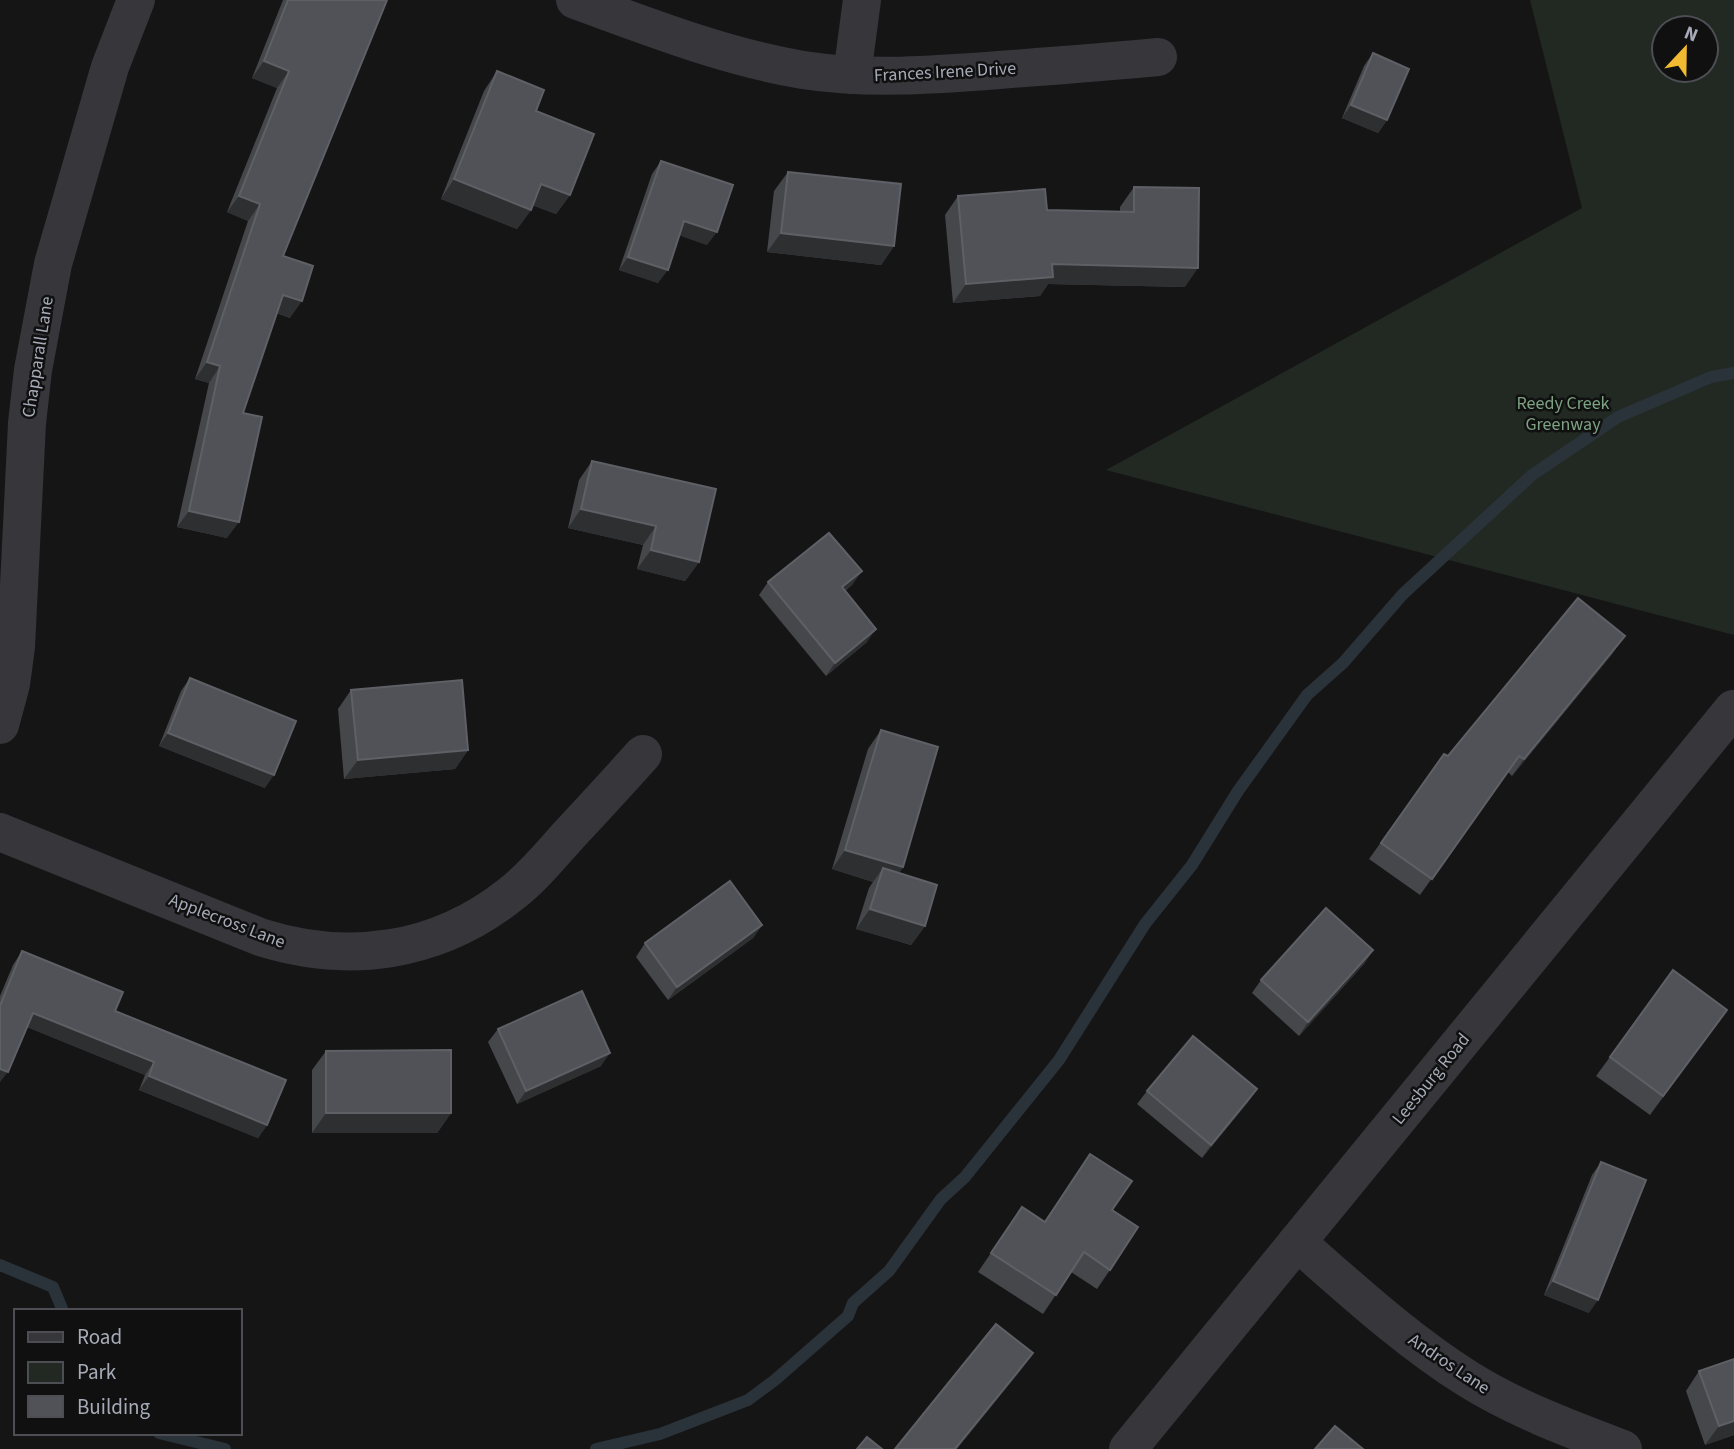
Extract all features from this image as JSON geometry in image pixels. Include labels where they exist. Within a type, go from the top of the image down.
[{"type":"street","name":"Chapparall Lane","points":[[0,725],[11,684],[16,647],[27,423],[33,370],[53,264],[110,67],[136,0]]},
{"type":"street","name":"Frances Irene Drive","points":[[575,0],[643,25],[764,62],[852,75],[928,76],[1158,57]]},
{"type":"street","points":[[852,75],[862,0]]},
{"type":"street","name":"Leesburg Road","points":[[1128,1449],[1733,709]]},
{"type":"street","name":"Applecross Lane","points":[[0,832],[260,937],[286,945],[343,953],[371,952],[427,941],[463,926],[489,911],[534,873],[643,754]]},
{"type":"street","name":"Andros Lane","points":[[1297,1242],[1391,1324],[1467,1378],[1549,1421],[1623,1449]]},
{"type":"green space","name":"Reedy Creek Greenway","points":[[1530,0],[1734,0],[1734,635],[1106,470],[1582,208]]},
{"type":"building","points":[[288,0],[387,0],[283,256],[313,266],[302,301],[283,295],[243,413],[262,417],[239,522],[189,511],[220,366],[207,362],[260,204],[239,196],[289,71],[264,61]]},
{"type":"building","points":[[1373,53],[1409,69],[1387,120],[1351,105]]},
{"type":"building","points":[[497,71],[544,90],[536,111],[594,134],[570,195],[541,184],[531,210],[454,179]]},
{"type":"building","points":[[661,161],[733,185],[717,232],[684,221],[668,270],[628,257]]},
{"type":"building","points":[[788,172],[901,184],[894,246],[781,233]]},
{"type":"building","points":[[1134,187],[1199,188],[1198,268],[1052,264],[1053,277],[966,284],[958,196],[1045,189],[1047,210],[1134,212]]},
{"type":"building","points":[[592,461],[716,489],[699,562],[651,550],[656,526],[581,509]]},
{"type":"building","points":[[829,533],[862,571],[842,587],[876,629],[835,663],[768,582]]},
{"type":"building","points":[[1578,598],[1625,636],[1524,759],[1519,756],[1432,879],[1381,843],[1444,754],[1448,756]]},
{"type":"building","points":[[190,678],[296,721],[274,775],[168,733]]},
{"type":"building","points":[[462,680],[468,750],[358,760],[351,690]]},
{"type":"building","points":[[881,730],[938,747],[903,867],[845,850]]},
{"type":"building","points":[[883,868],[937,885],[925,926],[870,909]]},
{"type":"building","points":[[730,881],[762,925],[677,987],[645,943]]},
{"type":"building","points":[[1326,908],[1373,950],[1308,1022],[1261,980]]},
{"type":"building","points":[[22,951],[123,992],[115,1011],[286,1080],[267,1125],[149,1076],[154,1062],[33,1013],[8,1072],[0,1069],[0,1006]]},
{"type":"building","points":[[1673,970],[1727,1010],[1663,1096],[1610,1057]]},
{"type":"building","points":[[582,991],[610,1053],[526,1091],[498,1029]]},
{"type":"building","points":[[1193,1036],[1257,1089],[1211,1145],[1147,1091]]},
{"type":"building","points":[[451,1050],[451,1113],[326,1113],[326,1051]]},
{"type":"building","points":[[1090,1154],[1132,1181],[1112,1210],[1138,1227],[1110,1270],[1084,1252],[1056,1295],[991,1253],[1022,1207],[1045,1222]]},
{"type":"building","points":[[1601,1162],[1646,1180],[1598,1300],[1553,1281]]},
{"type":"building","points":[[996,1324],[1033,1353],[955,1449],[895,1449]]},
{"type":"building","points":[[1734,1359],[1734,1421],[1719,1426],[1699,1371]]},
{"type":"building","points":[[1335,1426],[1363,1449],[1315,1449]]},
{"type":"building","points":[[867,1437],[882,1449],[857,1449]]},
{"type":"waterway","points":[[596,1449],[660,1434],[748,1400],[848,1316],[853,1303],[889,1271],[941,1199],[965,1177],[1059,1060],[1145,924],[1192,865],[1238,791],[1307,695],[1343,663],[1403,594],[1532,475],[1618,417],[1711,377],[1734,373]]},
{"type":"waterway","points":[[0,1265],[53,1287],[62,1309]]},
{"type":"waterway","points":[[167,1435],[225,1449]]}]
